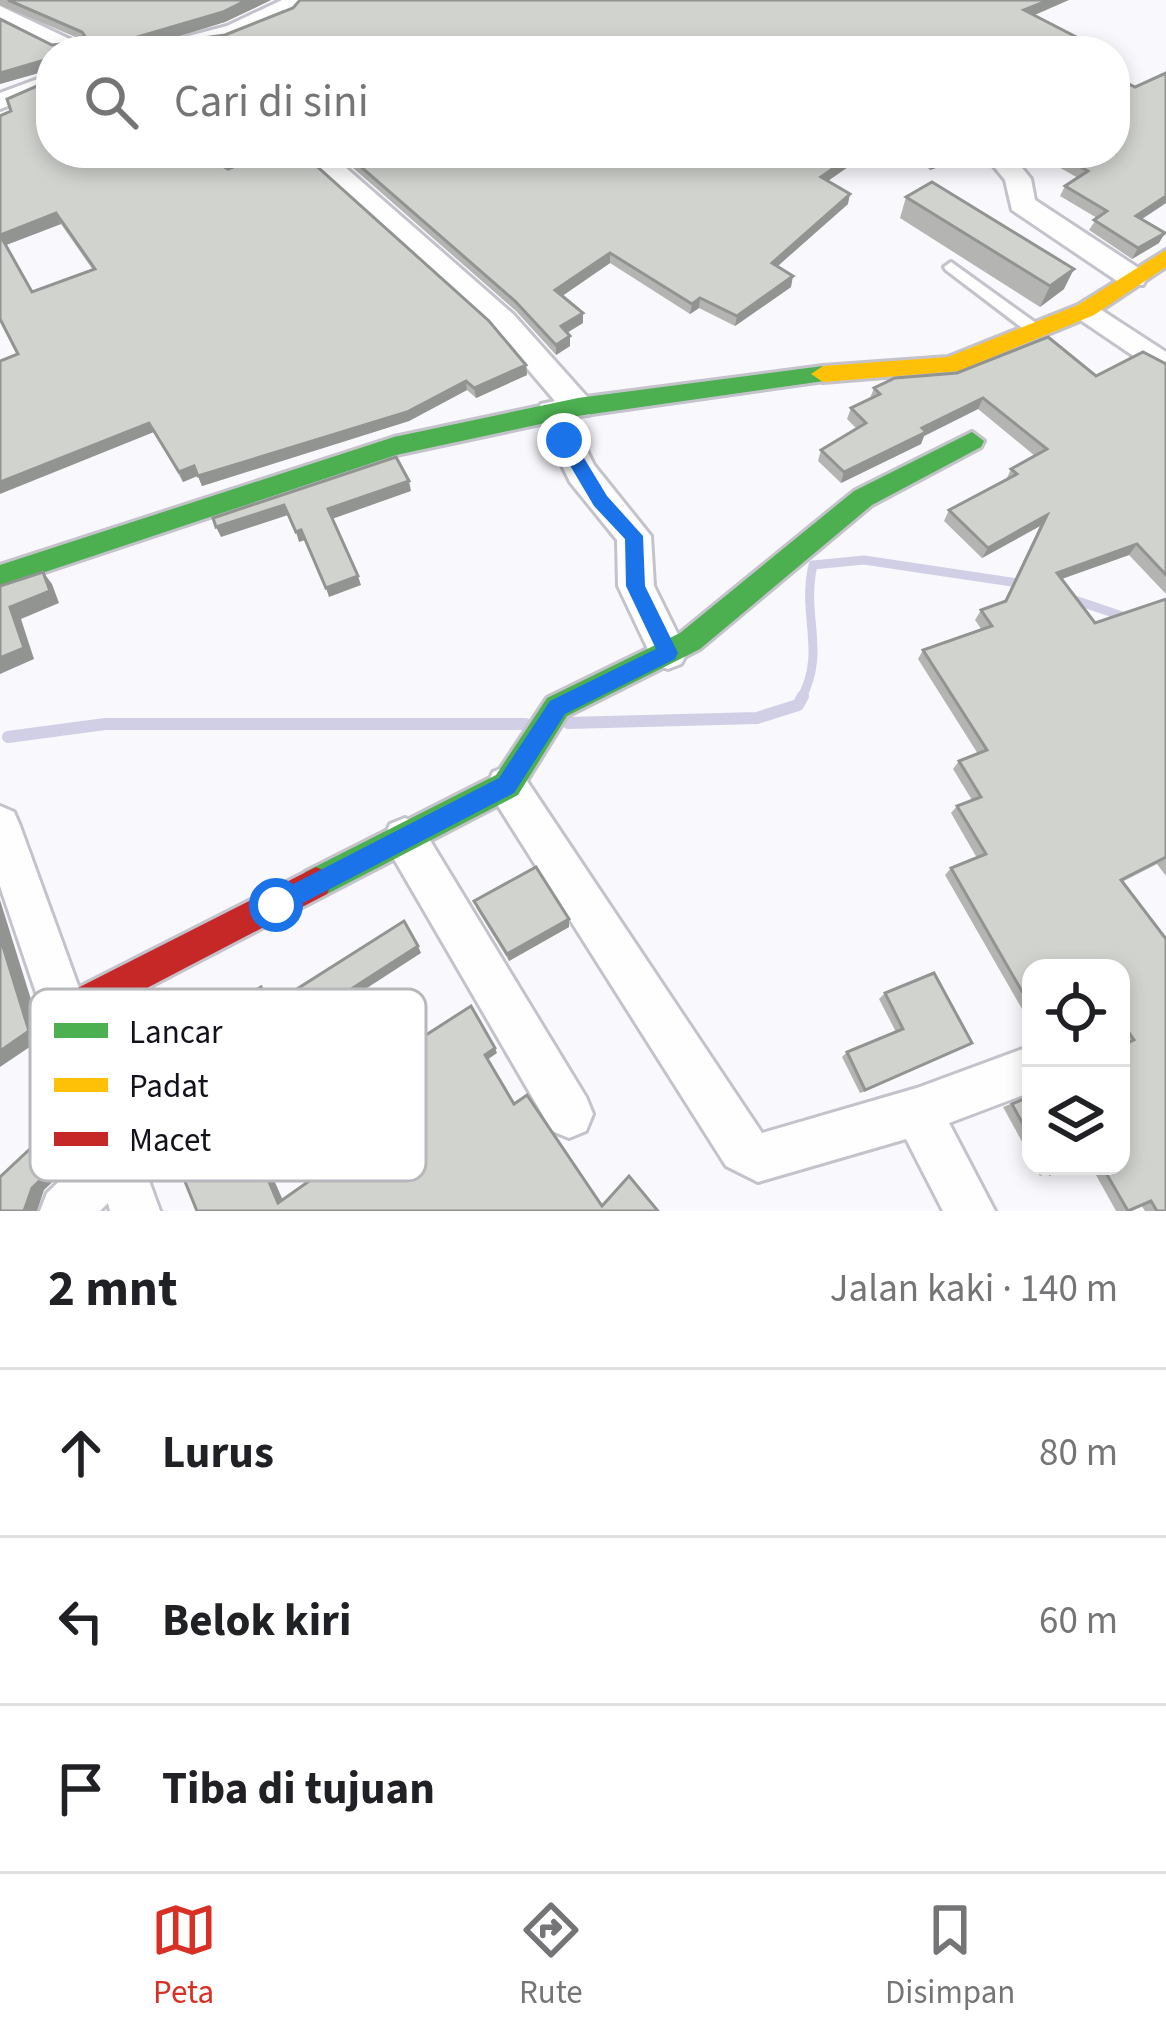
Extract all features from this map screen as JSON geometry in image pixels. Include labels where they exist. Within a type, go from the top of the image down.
[{"type":"street","points":[[225,36],[300,0]]},
{"type":"street","points":[[0,13],[46,36]]},
{"type":"street","points":[[0,102],[36,87]]},
{"type":"street","points":[[328,168],[503,321],[565,410],[581,473],[634,536],[635,586],[668,653]]},
{"type":"street","points":[[1009,168],[1018,179],[1022,204],[1133,278]]},
{"type":"street","points":[[0,576],[373,452],[565,410],[770,378],[951,365],[1086,310],[1166,257]]},
{"type":"street","points":[[1086,310],[1166,367]]},
{"type":"street","points":[[109,989],[405,838],[515,769],[551,712],[690,641],[863,498],[972,440]]},
{"type":"street","points":[[515,769],[743,1149],[758,1158],[916,1112],[1022,1072]]},
{"type":"street","points":[[0,826],[60,989]]},
{"type":"street","points":[[405,838],[569,1114]]},
{"type":"street","points":[[916,1112],[970,1211]]},
{"type":"street","points":[[65,1211],[96,1181]]},
{"type":"street","points":[[124,1181],[135,1211]]},
{"type":"lane","points":[[951,268],[1035,330]]},
{"type":"building","points":[[8,0],[247,0],[223,12],[141,36],[85,36]]},
{"type":"building","points":[[300,0],[1049,0],[1024,10],[1074,36],[218,36],[293,8]]},
{"type":"building","points":[[0,19],[36,37],[36,63],[0,73]]},
{"type":"building","points":[[1166,73],[1166,196],[1136,216],[1165,233],[1138,248],[1094,220],[1107,211],[1065,186],[1088,171],[1083,168],[1130,168],[1130,84],[1135,87]]},
{"type":"building","points":[[36,86],[36,168],[319,168],[489,321],[526,365],[474,388],[466,381],[407,412],[198,476],[194,466],[179,472],[149,423],[0,482],[0,361],[18,354],[0,319],[0,116],[11,111],[7,99]],"holes":[[[56,213],[95,269],[32,292],[0,235]]]},
{"type":"building","points":[[362,168],[834,168],[821,177],[850,194],[772,263],[793,276],[737,316],[700,298],[692,304],[610,253],[555,290],[583,313],[561,326],[570,336],[556,345],[515,301]]},
{"type":"building","points":[[932,182],[1074,269],[1050,286],[906,197]]},
{"type":"building","points":[[1048,337],[1096,376],[1143,352],[1166,364],[1166,575],[1137,544],[1057,573],[1095,623],[1166,599],[1166,857],[1121,880],[1166,939],[1166,1211],[1157,1211],[1151,1201],[1128,1211],[1107,1175],[1130,1175],[1130,1042],[1134,1040],[1130,1034],[1130,959],[1022,959],[1022,991],[951,868],[986,854],[957,806],[981,797],[959,761],[987,750],[923,650],[992,626],[981,610],[1006,601],[1047,515],[988,548],[949,510],[1017,474],[1011,469],[1047,449],[983,398],[844,472],[821,450],[866,423],[851,408],[880,394],[874,388],[895,378],[957,373]]},
{"type":"building","points":[[396,457],[409,481],[328,509],[358,576],[326,588],[301,530],[296,532],[284,505],[216,527],[213,518]]},
{"type":"building","points":[[43,572],[50,591],[10,607],[24,648],[0,658],[0,586]]},
{"type":"building","points":[[536,867],[569,919],[507,954],[474,901]]},
{"type":"building","points":[[404,921],[418,946],[351,989],[297,989]]},
{"type":"building","points":[[0,937],[29,1031],[0,1051]]},
{"type":"building","points":[[934,973],[972,1043],[865,1090],[847,1052],[903,1029],[885,993]]},
{"type":"building","points":[[471,1006],[495,1048],[485,1055],[514,1104],[527,1095],[602,1206],[629,1176],[658,1211],[197,1211],[185,1181],[269,1181],[278,1203],[309,1181],[426,1181],[426,1035]]},
{"type":"building","points":[[1022,1100],[1022,1122],[1012,1104]]},
{"type":"building","points":[[30,1149],[30,1181],[39,1181],[24,1211],[0,1211],[0,1177]]},
{"type":"waterway","points":[[801,699],[812,665],[813,565],[864,560],[1025,584]]},
{"type":"waterway","points":[[1066,597],[1128,618]]},
{"type":"waterway","points":[[568,723],[757,718],[798,705],[803,696]]},
{"type":"waterway","points":[[8,737],[105,724],[526,724]]},
{"type":"traffic: fast","points":[[0,576],[394,446],[578,407],[823,374]]},
{"type":"traffic: fast","points":[[316,883],[507,785],[557,707],[690,641],[863,498],[972,441]]},
{"type":"traffic: slow","points":[[823,374],[951,365],[1086,310],[1166,257]]},
{"type":"traffic: jam","points":[[111,989],[316,883]]},
{"type":"route","points":[[276,905],[507,785],[523,753],[557,707],[668,653],[635,586],[634,536],[600,501],[564,440]]}]
